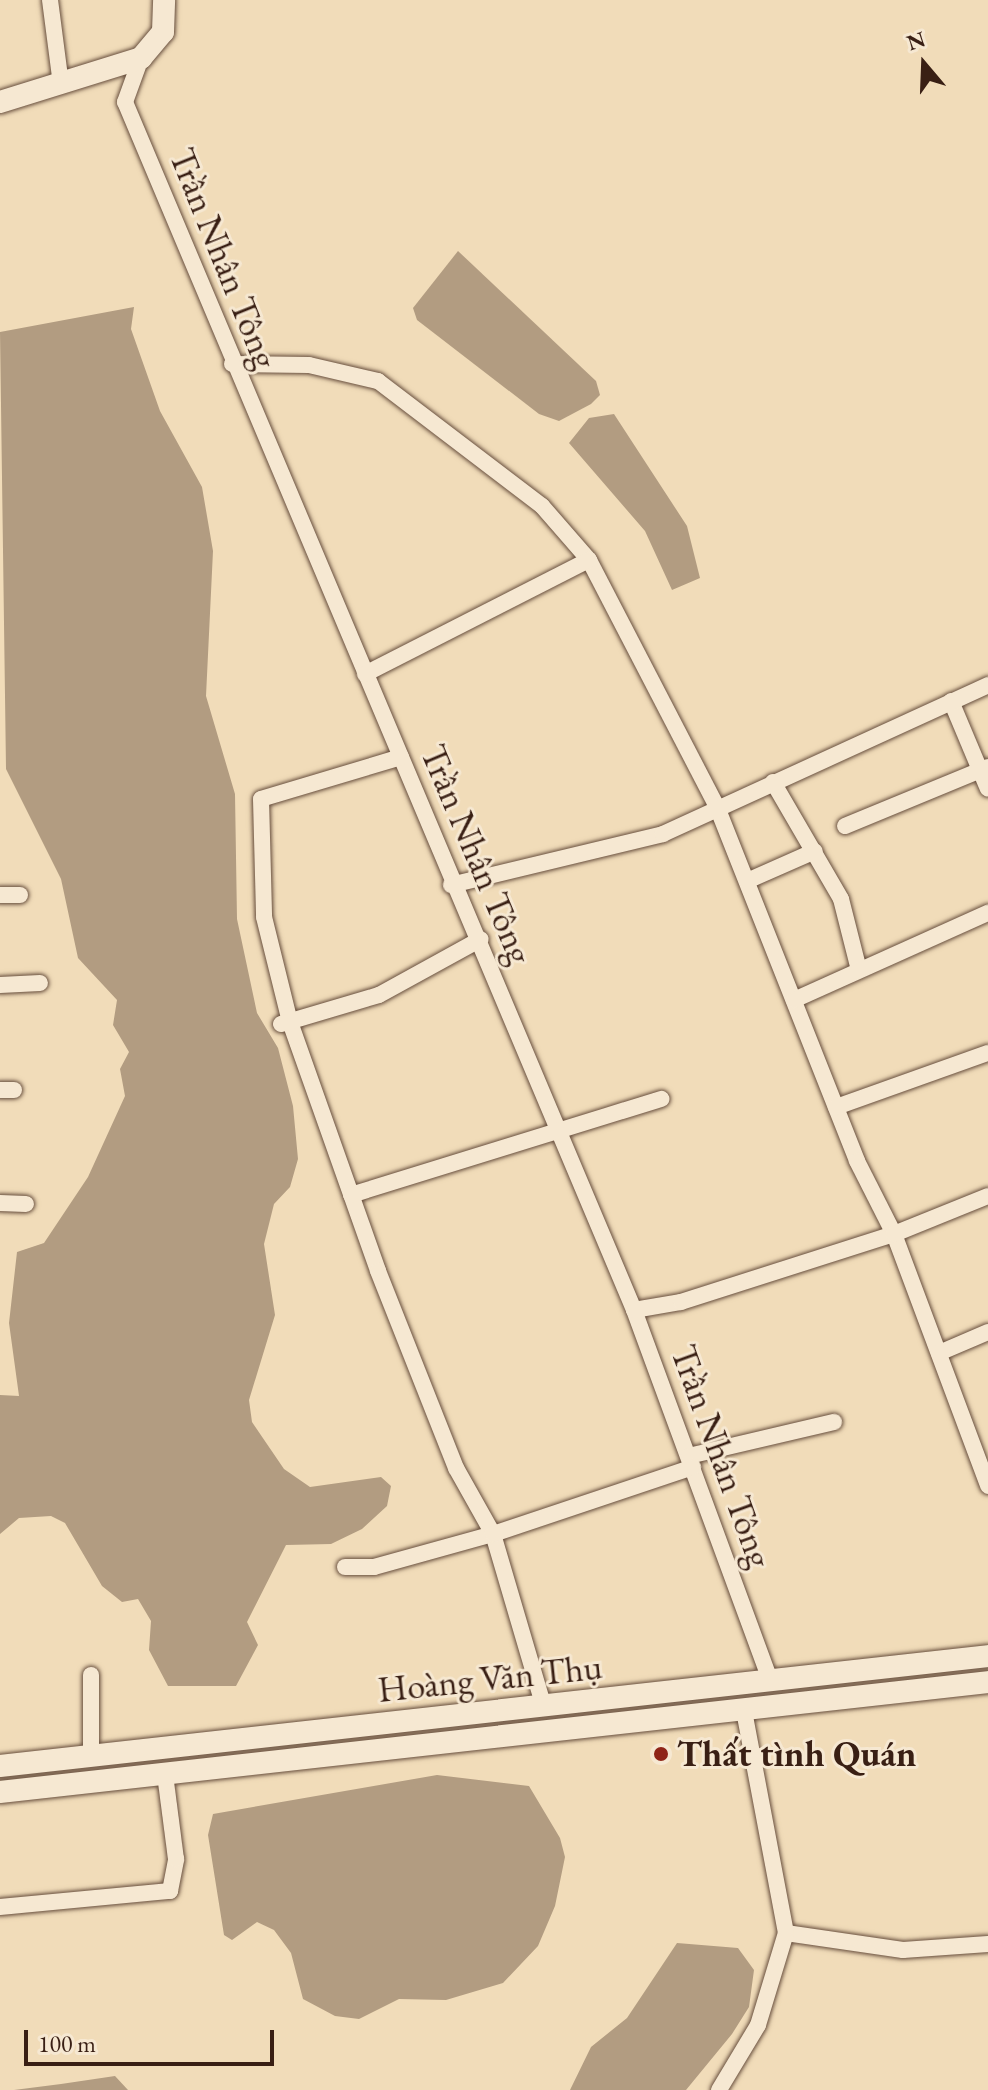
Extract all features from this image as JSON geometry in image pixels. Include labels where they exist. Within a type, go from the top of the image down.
[{"type":"main road","points":[[0,102],[141,58],[163,32],[164,0]]},
{"type":"main road","name":"Hoàng Văn Thụ","points":[[0,1766],[988,1656]]},
{"type":"main road","points":[[778,1681],[789,1705]]},
{"type":"main road","name":"Hoàng Văn Thụ","points":[[0,1792],[988,1682]]},
{"type":"main road","points":[[399,1723],[401,1748]]},
{"type":"street","points":[[50,0],[61,85]]},
{"type":"street","name":"Trần Nhân Tông","points":[[141,58],[125,102],[232,364],[401,757],[451,885],[481,939],[634,1310],[778,1681]]},
{"type":"street","points":[[232,364],[309,365],[378,381],[542,506],[589,560],[717,807],[836,1107],[894,1234],[988,1484]]},
{"type":"street","points":[[365,674],[589,560]]},
{"type":"street","points":[[451,885],[663,834],[988,685]]},
{"type":"street","points":[[951,701],[984,769],[988,789]]},
{"type":"street","points":[[401,757],[261,799],[264,917],[286,1023],[456,1468],[493,1534],[544,1707]]},
{"type":"street","points":[[845,826],[984,769]]},
{"type":"street","points":[[773,782],[841,899],[859,970]]},
{"type":"street","points":[[747,881],[815,851]]},
{"type":"street","points":[[0,895],[20,895]]},
{"type":"street","points":[[794,1000],[988,913]]},
{"type":"street","points":[[286,1023],[379,995],[481,939]]},
{"type":"street","points":[[0,985],[40,983]]},
{"type":"street","points":[[836,1107],[988,1053]]},
{"type":"street","points":[[351,1195],[661,1099]]},
{"type":"street","points":[[634,1310],[681,1302],[894,1234],[988,1196]]},
{"type":"street","points":[[0,1203],[26,1204]]},
{"type":"street","points":[[939,1353],[988,1332]]},
{"type":"street","points":[[345,1567],[374,1567],[493,1534],[691,1462],[834,1422]]},
{"type":"street","points":[[91,1675],[91,1757]]},
{"type":"street","points":[[719,2090],[758,2025],[786,1933],[744,1711]]},
{"type":"street","points":[[0,1907],[170,1891],[176,1859],[165,1774]]},
{"type":"street","points":[[786,1933],[903,1950],[988,1944]]},
{"type":"shaded area","points":[[458,251],[596,381],[600,395],[591,404],[559,421],[539,414],[417,320],[413,308]]},
{"type":"shaded area","points":[[134,307],[131,329],[160,411],[202,487],[213,551],[206,696],[235,794],[237,919],[257,1013],[278,1048],[293,1106],[298,1159],[290,1187],[274,1204],[264,1244],[275,1315],[249,1400],[252,1422],[284,1469],[310,1487],[381,1477],[391,1486],[387,1506],[362,1529],[331,1544],[286,1545],[247,1622],[258,1645],[236,1686],[168,1686],[149,1650],[151,1621],[138,1599],[122,1602],[102,1586],[65,1523],[51,1516],[19,1518],[0,1534],[0,1395],[19,1396],[9,1323],[17,1252],[44,1243],[88,1177],[125,1096],[120,1069],[129,1052],[113,1025],[117,1000],[78,958],[61,879],[6,769],[0,332]]},
{"type":"shaded area","points":[[614,414],[687,526],[700,578],[672,590],[645,531],[569,443],[589,418]]},
{"type":"shaded area","points":[[437,1775],[529,1786],[560,1838],[565,1857],[555,1906],[538,1946],[503,1983],[446,2000],[399,1999],[359,2019],[335,2016],[303,1999],[291,1953],[274,1930],[257,1922],[232,1940],[224,1935],[208,1835],[213,1814]]},
{"type":"shaded area","points":[[677,1943],[738,1948],[754,1970],[749,2007],[732,2034],[686,2090],[570,2090],[591,2047],[627,2018]]},
{"type":"shaded area","points":[[115,2076],[128,2090],[14,2090],[61,2084]]},
{"type":"place","name":"Thất tình Quán","points":[[661,1754]]}]
